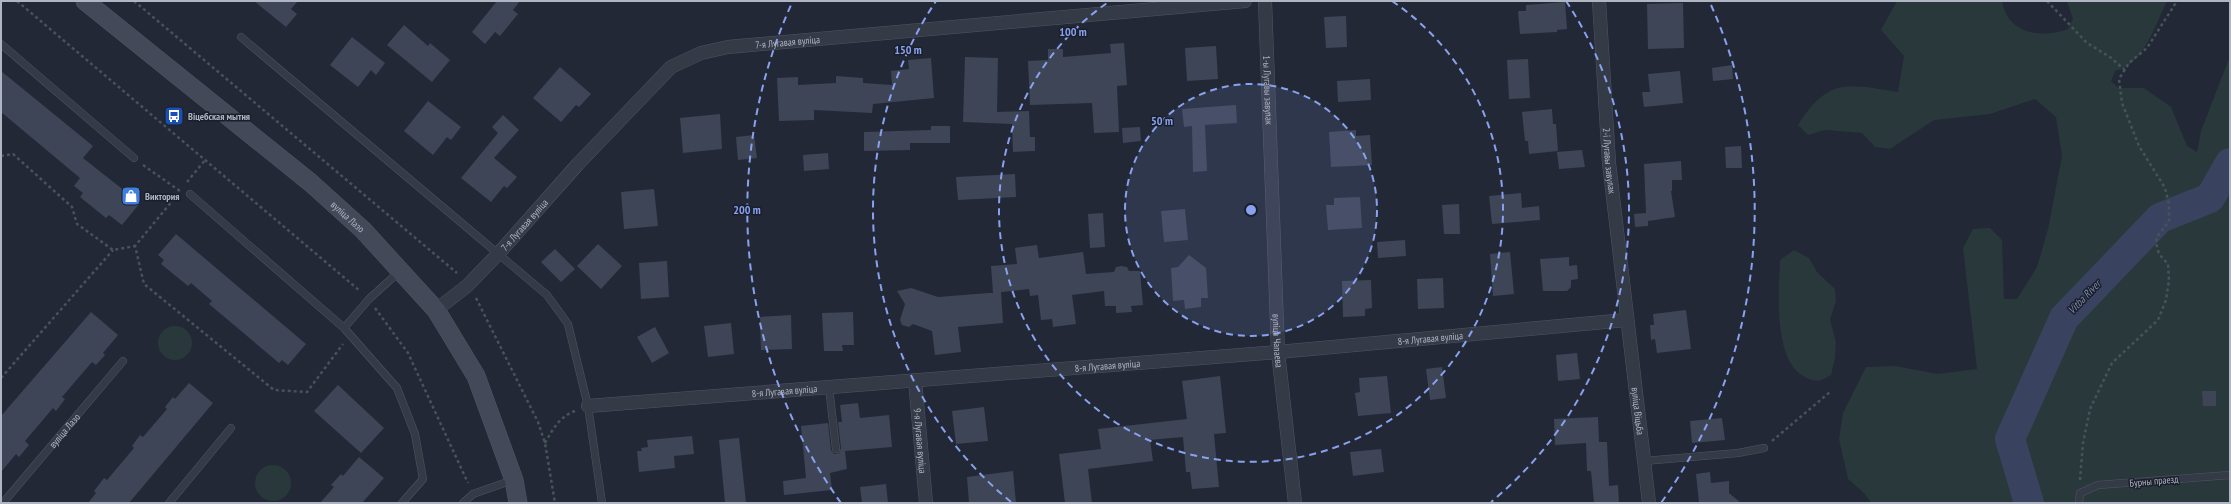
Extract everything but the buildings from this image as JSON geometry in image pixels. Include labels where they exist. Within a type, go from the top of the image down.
[{"type":"street","name":"вуліца Лазо","points":[[85,1],[311,183],[363,230],[436,310],[476,376],[514,480],[518,503]]},
{"type":"street","name":"7-я Лугавая вуліца","points":[[436,310],[467,286],[498,254],[578,164],[671,66],[701,53],[728,47],[1245,1]]},
{"type":"street","name":"1-ы Лугавы завулак","points":[[1264,1],[1272,178]]},
{"type":"street","name":"2-і Лугавы завулак","points":[[1599,1],[1609,163],[1626,320]]},
{"type":"street","name":"вуліца Чапаева","points":[[1272,178],[1278,352],[1295,503]]},
{"type":"street","name":"8-я Лугавая вуліца","points":[[588,406],[1278,352],[1626,320]]},
{"type":"street","name":"вуліца Віцьба","points":[[1626,320],[1649,503]]},
{"type":"street","name":"9-я Лугавая вуліца","points":[[915,380],[926,503]]},
{"type":"lane","points":[[241,37],[547,295],[568,324],[588,406],[602,503]]},
{"type":"lane","points":[[1,44],[134,158]]},
{"type":"lane","points":[[190,194],[344,328],[397,388],[415,434],[423,478],[402,503]]},
{"type":"lane","points":[[344,328],[369,300],[400,271]]},
{"type":"lane","name":"вуліца Лазо","points":[[3,500],[123,360]]},
{"type":"lane","points":[[829,387],[836,449]]},
{"type":"lane","points":[[169,503],[231,428]]},
{"type":"lane","points":[[1644,461],[1738,453],[1764,448]]},
{"type":"lane","name":"Бурны праезд","points":[[2080,493],[2098,485],[2230,475]]},
{"type":"lane","points":[[462,503],[473,494],[514,480]]},
{"type":"lane","points":[[2079,503],[2080,493]]},
{"type":"path","points":[[17,1],[206,159],[369,300],[408,353],[473,494]]},
{"type":"path","points":[[134,1],[457,273]]},
{"type":"path","points":[[2047,1],[2087,43],[2110,57],[2125,70]]},
{"type":"path","points":[[2080,493],[2083,443],[2090,409],[2112,363],[2158,320],[2166,300],[2169,280],[2168,264],[2159,254],[2156,243],[2157,237],[2169,221],[2169,204],[2165,188],[2139,146],[2122,103],[2119,79],[2129,63],[2147,48],[2177,1]]},
{"type":"path","points":[[1,156],[13,154],[72,207],[77,224],[113,250]]},
{"type":"path","points":[[134,158],[180,191],[190,194]]},
{"type":"path","points":[[1,378],[113,250],[136,246],[206,159]]},
{"type":"path","points":[[136,246],[144,284],[274,390],[307,392],[350,335]]},
{"type":"path","points":[[475,296],[538,422],[545,443],[555,503]]},
{"type":"path","points":[[1764,448],[1830,392]]},
{"type":"path","points":[[545,443],[557,422],[568,414],[588,406]]},
{"type":"shaded area","points":[[1897,1],[2002,1],[2005,12],[2011,21],[2018,27],[2036,33],[2047,33],[2068,29],[2073,19],[2067,1],[2167,1],[2153,32],[2141,53],[2134,61],[2115,71],[2111,81],[2118,88],[2144,88],[2171,107],[2187,146],[2197,152],[2201,131],[2230,56],[2230,503],[1871,503],[1864,493],[1848,479],[1839,439],[1843,413],[1866,367],[1895,366],[1938,374],[1977,369],[1963,248],[1973,229],[1990,228],[2002,240],[2004,299],[2017,299],[2037,267],[2048,229],[2062,156],[2056,117],[2035,99],[1990,114],[1934,120],[1890,149],[1875,147],[1862,133],[1825,130],[1808,135],[1798,125],[1819,98],[1830,91],[1852,86],[1898,92],[1904,56],[1881,30]]},
{"type":"shaded area","points":[[1794,250],[1809,258],[1817,272],[1835,289],[1836,301],[1830,320],[1836,342],[1835,358],[1831,375],[1817,381],[1803,376],[1793,367],[1782,340],[1779,306],[1780,260]]},
{"type":"shaded area","points":[[172,326],[178,326],[182,327],[189,333],[192,343],[191,350],[185,357],[178,360],[172,360],[168,359],[161,353],[158,346],[158,340],[159,336],[165,329]]},
{"type":"shaded area","points":[[273,465],[286,470],[291,483],[286,496],[273,501],[260,496],[255,483],[260,470]]},
{"type":"waterway","name":"Vitba River","points":[[2029,503],[2010,439],[2064,318],[2160,218],[2210,198],[2230,163]]},
{"type":"place","name":"Віцебская мытня","points":[[174,116]]},
{"type":"place","name":"Виктория","points":[[131,196]]}]
